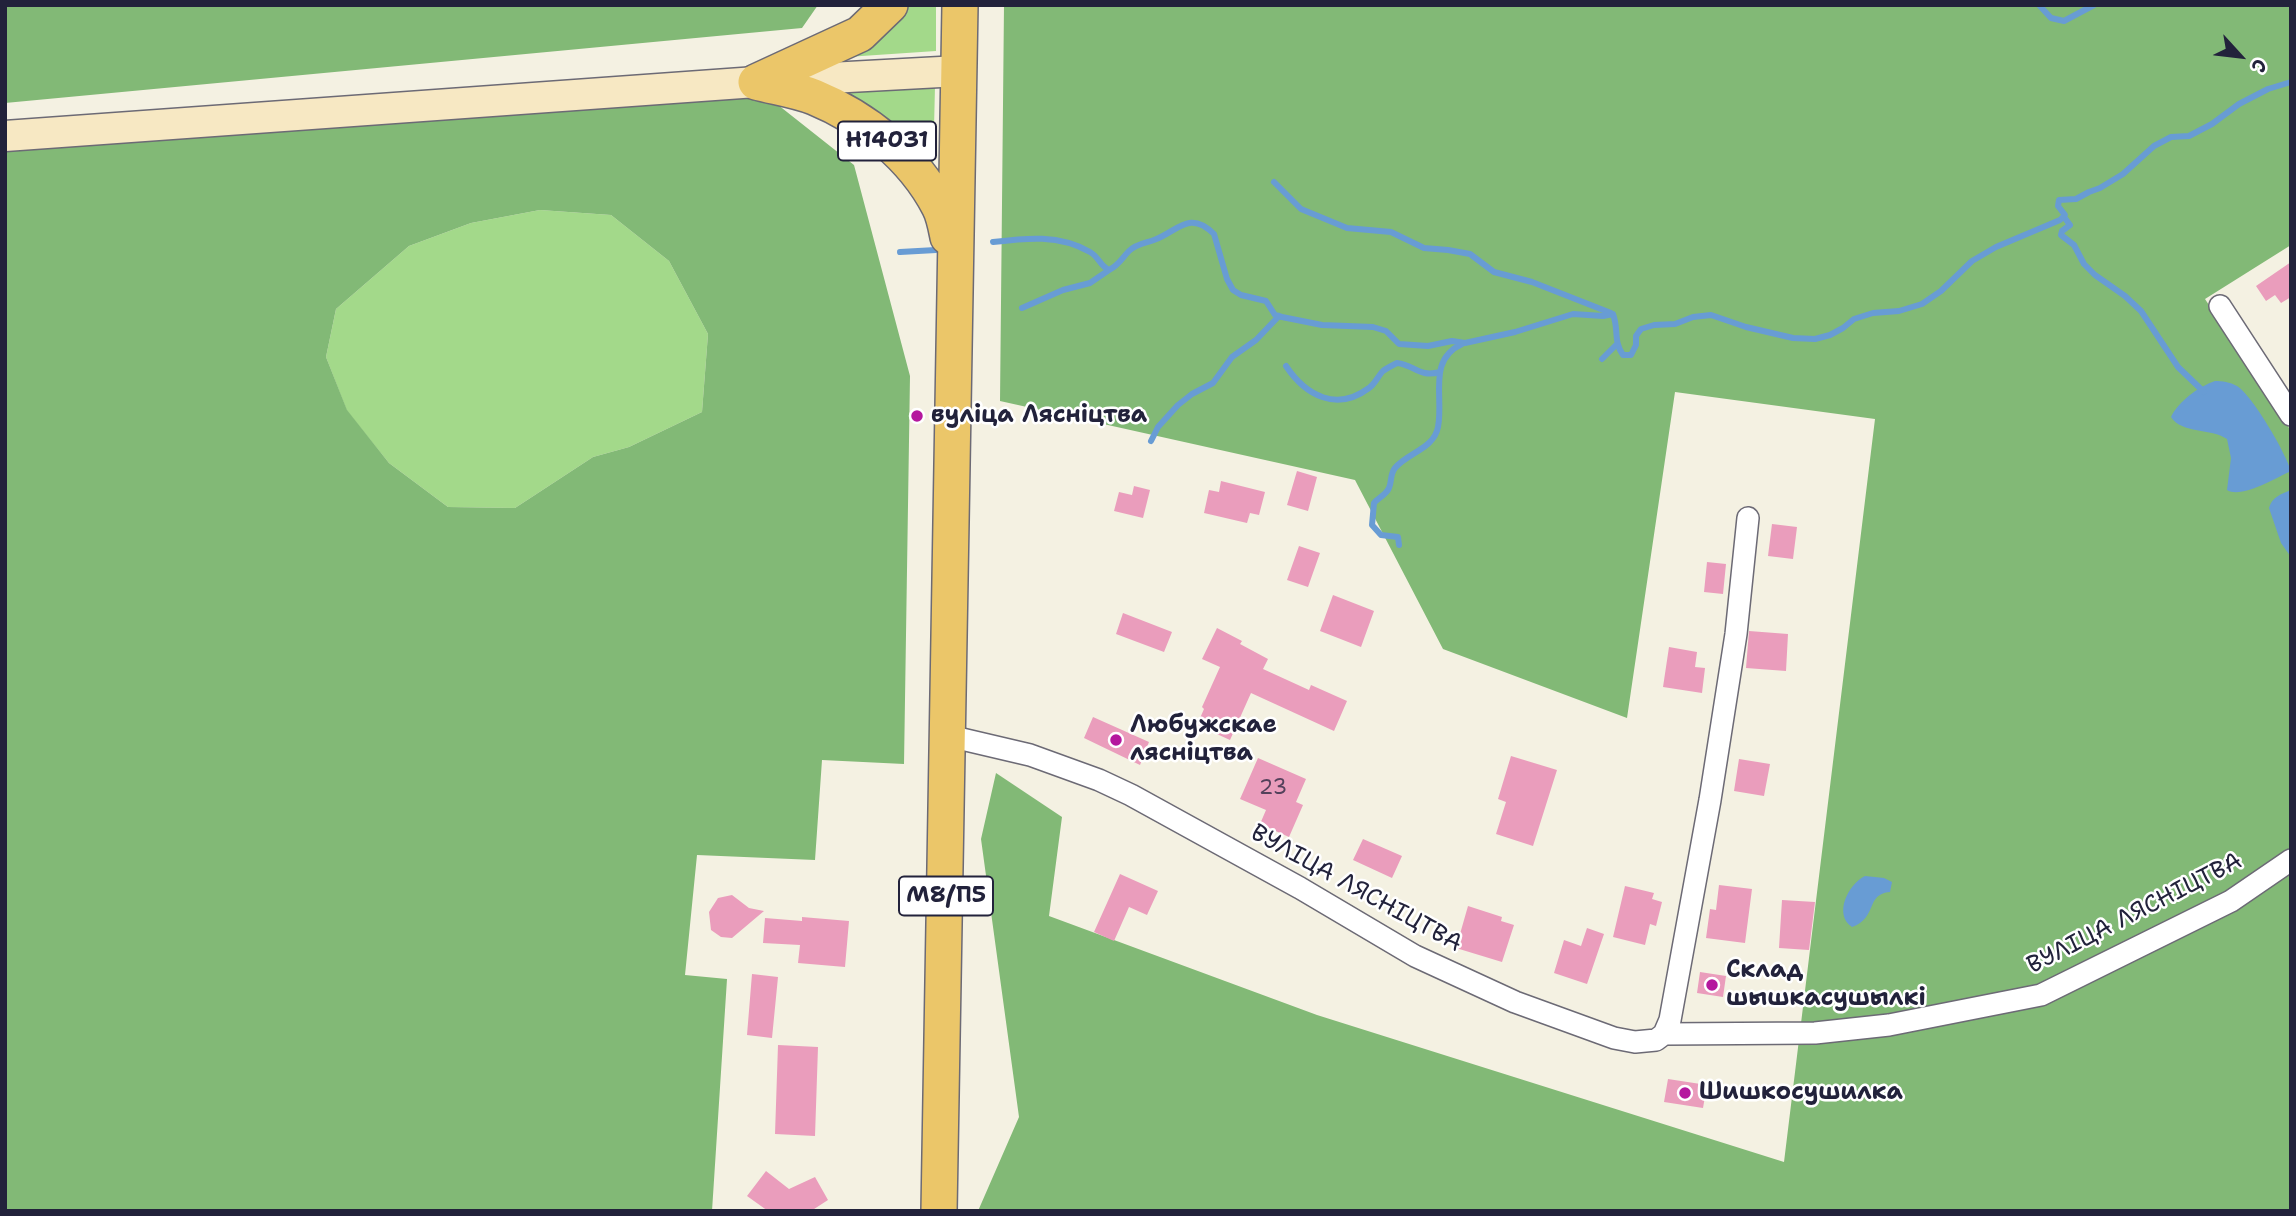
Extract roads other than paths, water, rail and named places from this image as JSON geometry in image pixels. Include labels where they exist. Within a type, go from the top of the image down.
[{"type":"main road","name":"Н14031","points":[[756,82],[860,34],[890,5]]},
{"type":"main road","name":"М8/П5","points":[[939,1211],[960,5]]},
{"type":"main road","name":"Н14031","points":[[756,82],[811,96],[844,110],[886,140],[922,178],[941,208],[956,267]]},
{"type":"street","name":"Н14031","points":[[5,136],[756,82],[959,71]]},
{"type":"street","points":[[2220,306],[2291,415]]},
{"type":"street","points":[[1664,1034],[1670,1020],[1710,800],[1736,634],[1748,518]]},
{"type":"street","name":"ВУЛІЦА ЛЯСНІЦТВА","points":[[949,736],[1030,755],[1131,795],[1300,888],[1415,956],[1515,1002],[1614,1038],[1635,1042],[1656,1040],[1664,1034],[1815,1033],[1889,1025],[2041,995],[2231,901],[2291,860]]},
{"type":"water","points":[[2215,381],[2232,384],[2243,391],[2268,425],[2291,471],[2249,490],[2227,490],[2231,458],[2227,439],[2213,433],[2189,429],[2171,417],[2190,395]]},
{"type":"water","points":[[2291,490],[2291,557],[2281,543],[2269,508],[2275,499]]},
{"type":"water","points":[[1865,876],[1884,878],[1892,882],[1890,892],[1877,897],[1865,918],[1852,927],[1846,922],[1844,915],[1845,900],[1853,886]]},
{"type":"waterway","points":[[2039,5],[2051,18],[2064,21],[2094,5]]},
{"type":"waterway","points":[[993,242],[1030,239],[1066,242],[1090,252],[1109,270],[1135,247],[1183,225],[1197,223],[1214,234],[1227,279],[1233,290],[1241,295],[1266,301],[1275,315],[1322,325],[1373,327],[1386,331],[1399,344],[1428,346],[1452,341],[1465,343],[1515,332],[1573,314],[1613,314],[1618,345],[1623,355],[1631,355],[1636,345],[1636,336],[1641,329],[1711,315],[1746,327],[1793,338],[1815,339],[1830,335],[1854,319],[1922,304],[1941,291],[1972,261],[1996,247],[2060,220],[2065,215],[2058,206],[2059,200],[2076,199],[2100,188],[2123,174],[2154,146],[2171,137],[2189,136],[2212,124],[2239,104],[2268,89],[2291,82]]},
{"type":"waterway","points":[[1274,182],[1301,209],[1347,228],[1391,232],[1424,248],[1470,254],[1494,272],[1532,282],[1611,313]]},
{"type":"waterway","points":[[2064,217],[2070,225],[2061,235],[2074,245],[2084,264],[2141,311],[2178,367],[2204,392]]},
{"type":"waterway","points":[[900,252],[936,250]]},
{"type":"waterway","points":[[1022,308],[1063,290],[1090,283],[1109,270]]},
{"type":"waterway","points":[[1151,441],[1158,427],[1178,405],[1213,383],[1232,357],[1256,340],[1279,316]]},
{"type":"waterway","points":[[1399,545],[1398,537],[1381,535],[1372,525],[1374,503],[1388,490],[1395,468],[1426,446],[1435,434],[1438,427],[1441,369],[1451,351],[1462,344]]},
{"type":"waterway","points":[[1602,359],[1616,345]]},
{"type":"waterway","points":[[1286,366],[1294,377],[1313,392],[1334,399],[1357,395],[1371,386],[1383,371],[1397,363],[1422,372],[1440,372]]},
{"type":"place","name":"вуліца Лясніцтва","points":[[917,416]]},
{"type":"place","name":"Любужскае лясніцтва","points":[[1116,740]]},
{"type":"place","name":"Склад шышкасушылкі","points":[[1712,985]]},
{"type":"place","name":"Шишкосушилка","points":[[1685,1093]]}]
